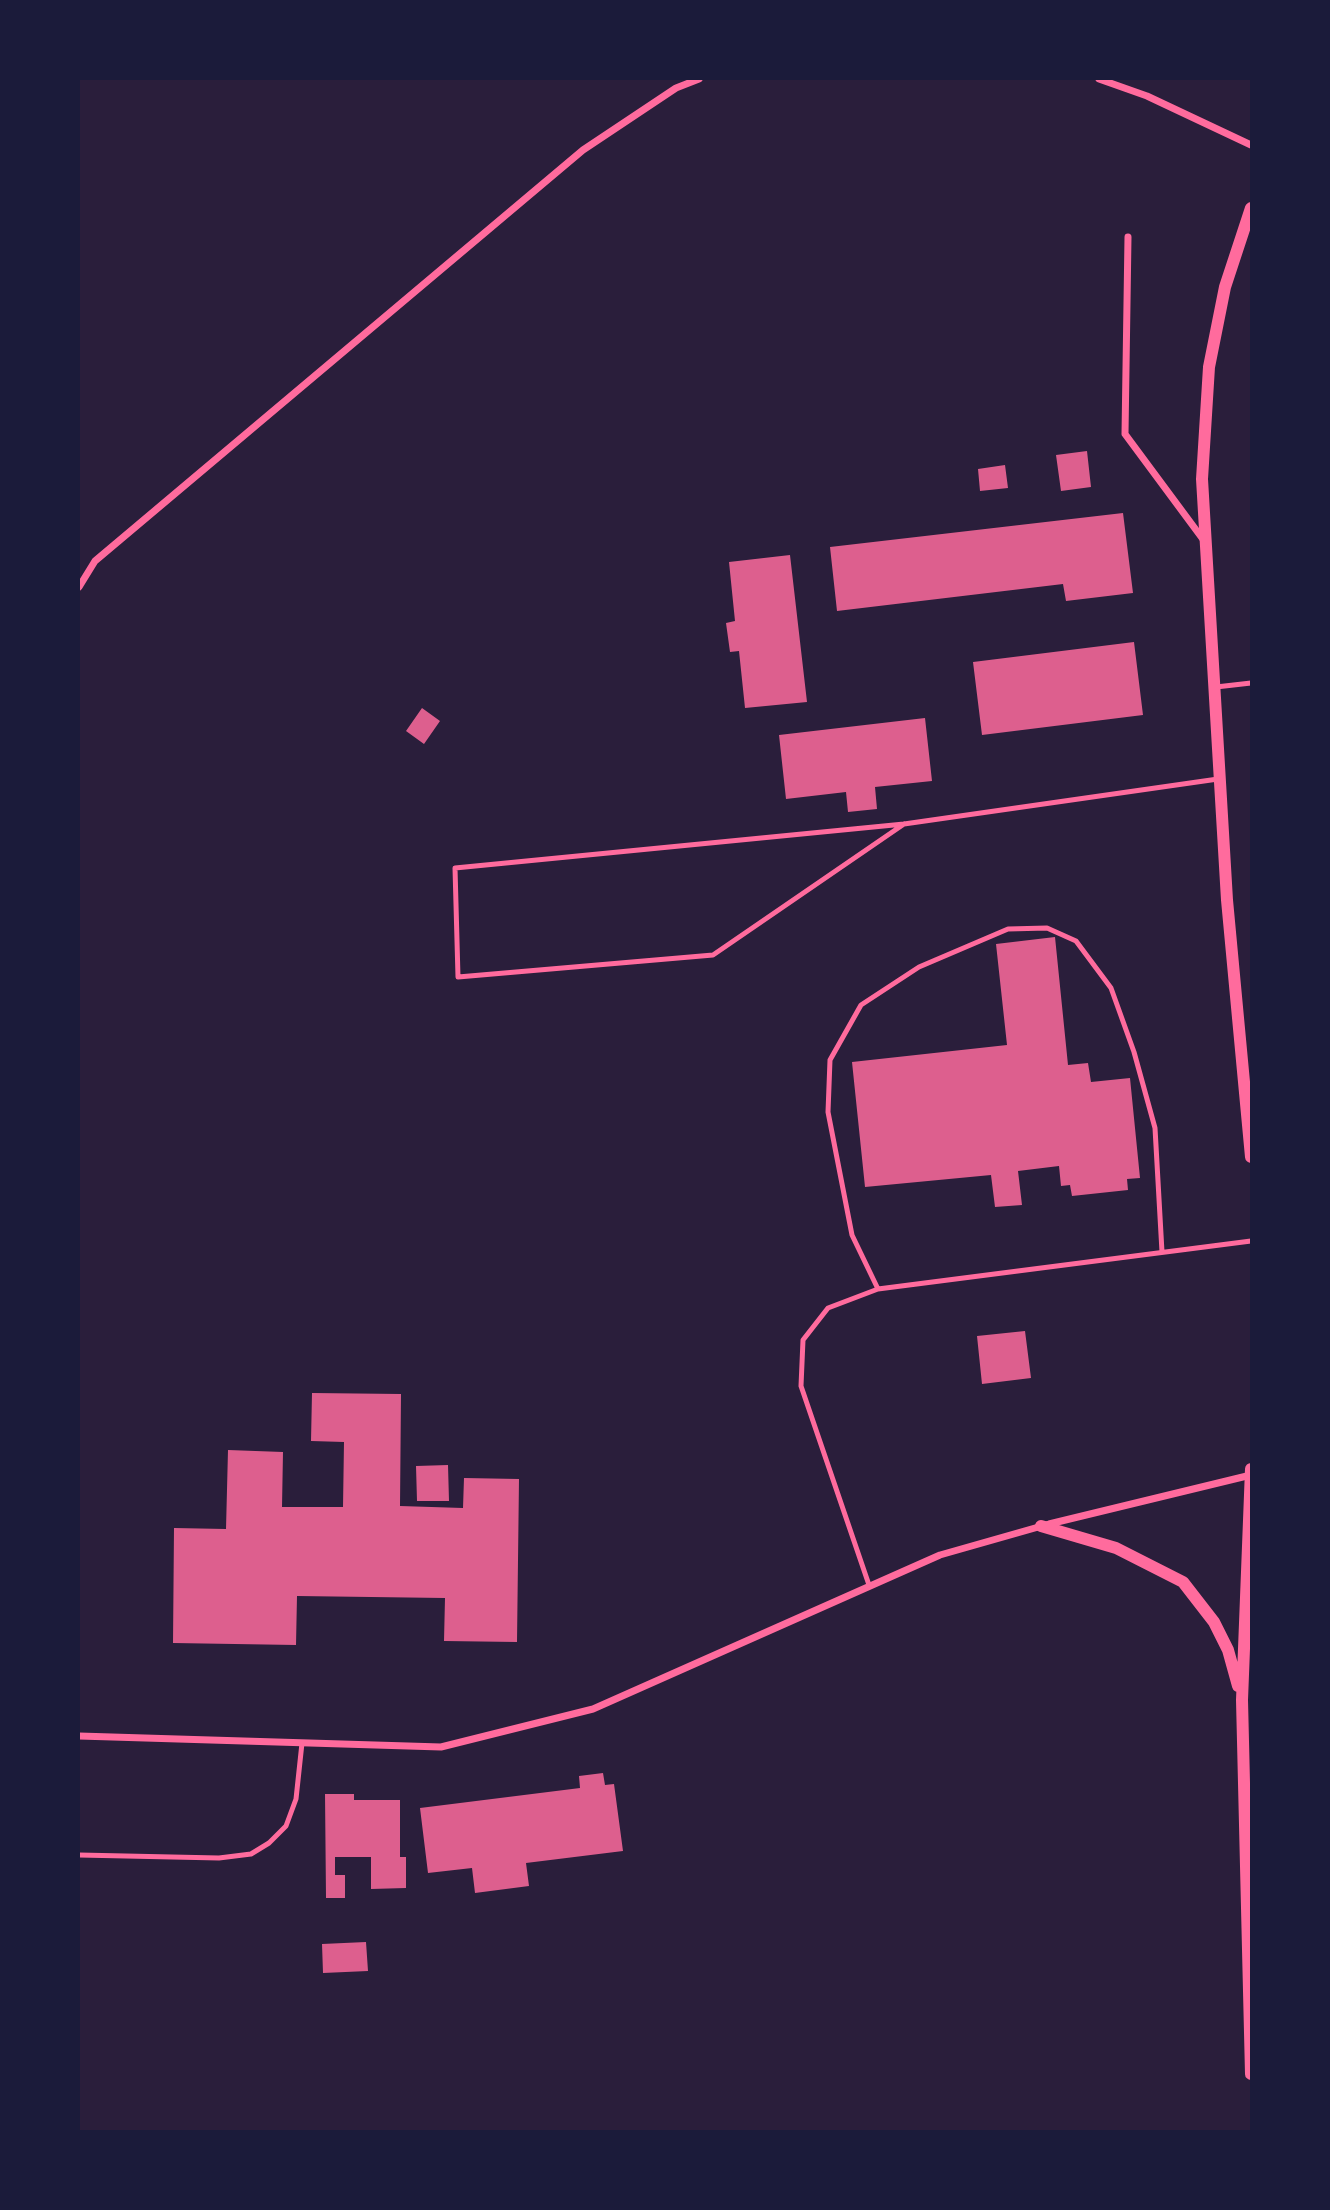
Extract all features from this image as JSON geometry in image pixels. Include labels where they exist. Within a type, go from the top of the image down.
[{"type":"street","points":[[79,587],[95,561],[583,150],[676,88],[699,79]]},
{"type":"street","points":[[1099,79],[1147,96],[1251,145]]},
{"type":"street","points":[[1251,208],[1224,287],[1209,367],[1202,479],[1227,900],[1251,1157]]},
{"type":"street","points":[[1128,237],[1125,434],[1205,542]]},
{"type":"street","points":[[79,1737],[441,1747],[593,1709],[940,1555],[1041,1526],[1251,1473],[1242,1700],[1251,2074]]},
{"type":"street","points":[[1041,1526],[1116,1548],[1183,1582],[1214,1622],[1228,1650],[1242,1700]]},
{"type":"lane","points":[[1215,687],[1251,683]]},
{"type":"lane","points":[[904,824],[713,955],[458,978],[455,868],[904,824],[1221,778]]},
{"type":"lane","points":[[878,1289],[852,1234],[828,1112],[830,1060],[861,1005],[919,967],[1008,929],[1046,928],[1076,941],[1111,988],[1135,1052],[1155,1128],[1162,1252]]},
{"type":"lane","points":[[869,1585],[801,1385],[803,1340],[828,1308],[878,1289],[1251,1241]]},
{"type":"lane","points":[[79,1855],[219,1858],[251,1854],[269,1843],[286,1826],[296,1799],[302,1743]]},
{"type":"shaded area","points":[[79,79],[1251,79],[1251,2131],[79,2131]]},
{"type":"building","points":[[1087,451],[1091,487],[1061,491],[1056,455]]},
{"type":"building","points":[[1005,465],[1008,488],[980,491],[978,469]]},
{"type":"building","points":[[1123,513],[1133,593],[1066,601],[1063,584],[837,611],[830,547]]},
{"type":"building","points":[[790,555],[807,702],[745,708],[739,651],[730,652],[726,623],[735,621],[729,562]]},
{"type":"building","points":[[1134,642],[1143,715],[982,735],[973,662]]},
{"type":"building","points":[[422,708],[440,721],[424,744],[406,731]]},
{"type":"building","points":[[925,718],[932,781],[875,787],[877,809],[848,812],[846,792],[786,799],[779,735]]},
{"type":"building","points":[[1055,937],[1068,1065],[1088,1063],[1091,1082],[1130,1078],[1140,1178],[1127,1179],[1128,1190],[1072,1196],[1070,1185],[1061,1186],[1059,1166],[1018,1171],[1022,1205],[995,1207],[991,1175],[865,1187],[852,1062],[1007,1045],[996,944]]},
{"type":"building","points":[[1025,1331],[1031,1378],[982,1384],[977,1336]]},
{"type":"building","points":[[312,1393],[401,1394],[400,1506],[463,1508],[464,1478],[519,1479],[517,1642],[444,1641],[445,1598],[297,1596],[296,1645],[173,1643],[174,1528],[226,1529],[228,1450],[283,1452],[282,1507],[343,1507],[344,1442],[311,1441]]},
{"type":"building","points":[[448,1465],[449,1501],[417,1501],[416,1466]]},
{"type":"building","points":[[603,1773],[605,1785],[614,1784],[623,1851],[526,1863],[529,1886],[475,1893],[472,1868],[428,1873],[420,1808],[580,1788],[579,1776]]},
{"type":"building","points":[[325,1794],[354,1794],[354,1800],[400,1800],[400,1857],[406,1857],[406,1888],[371,1889],[371,1857],[335,1857],[335,1875],[345,1875],[345,1898],[326,1898]]},
{"type":"building","points":[[366,1942],[368,1971],[323,1973],[322,1944]]}]
